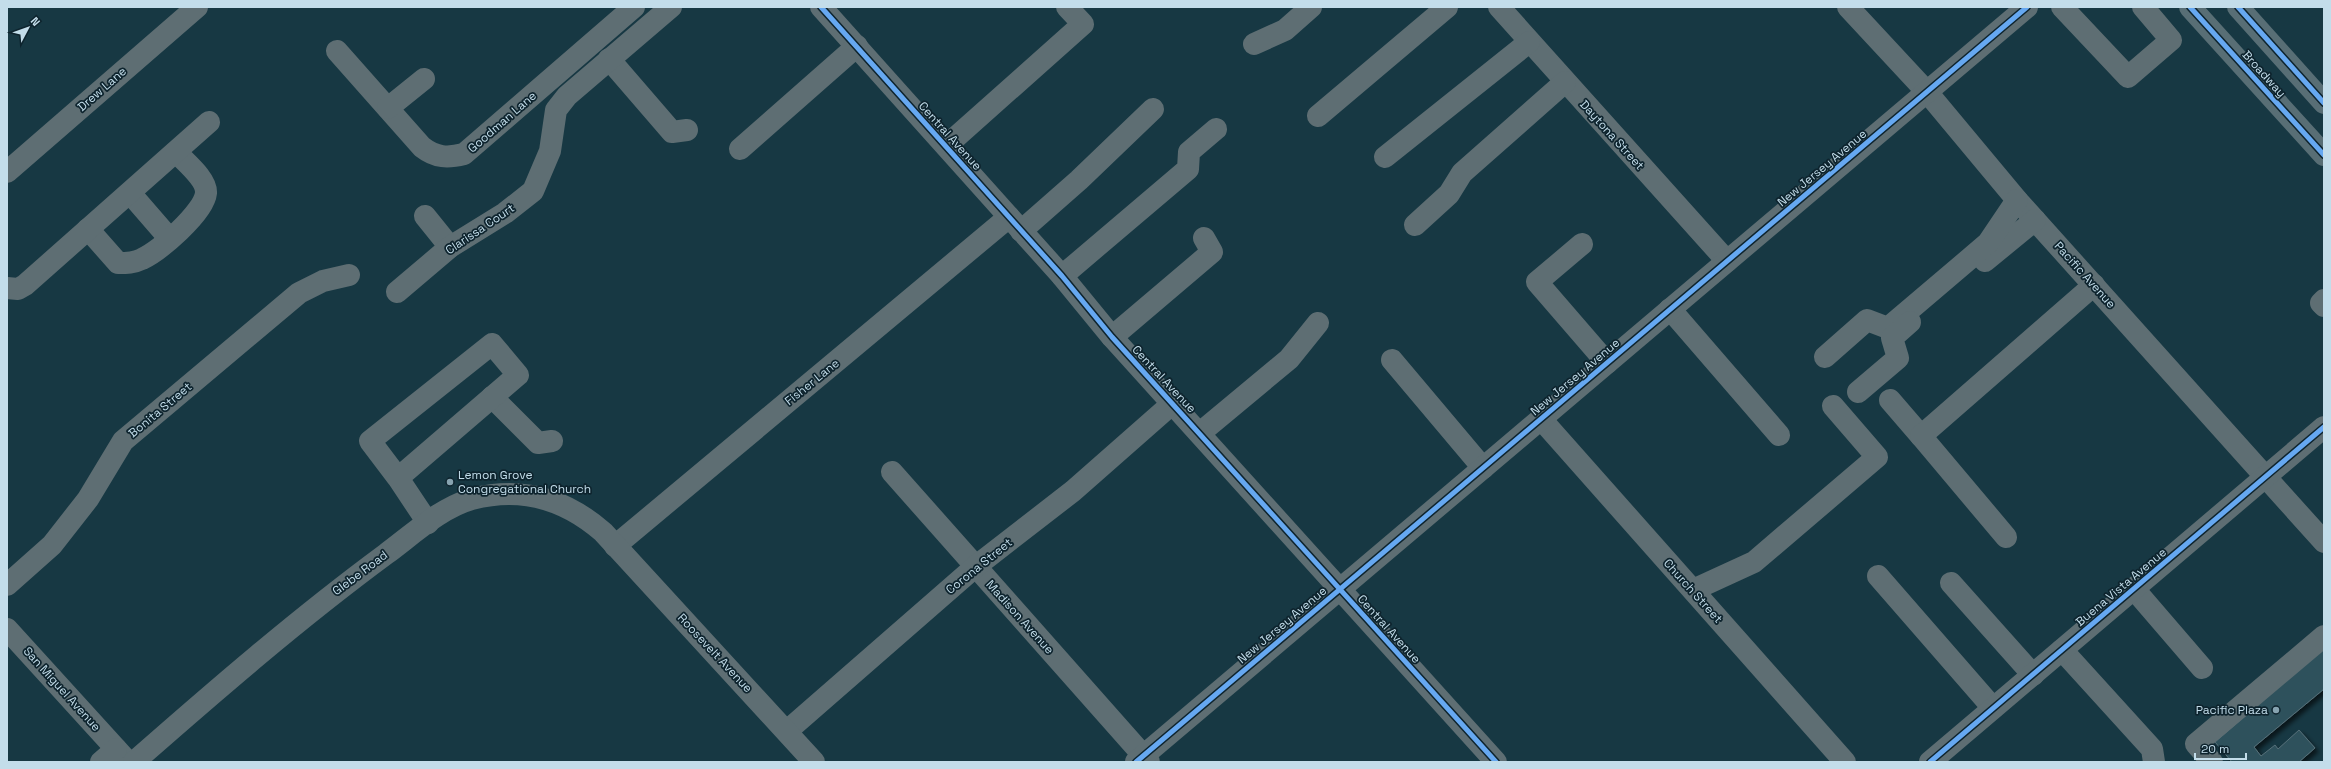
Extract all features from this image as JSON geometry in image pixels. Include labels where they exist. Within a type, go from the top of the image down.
[{"type":"main road","name":"Broadway","points":[[2190,7],[2324,155]]},
{"type":"main road","points":[[2238,7],[2324,103]]},
{"type":"street","name":"Drew Lane","points":[[7,172],[197,7]]},
{"type":"street","name":"Goodman Lane","points":[[337,50],[431,154],[449,158],[464,154],[634,7]]},
{"type":"street","name":"Clarissa Court","points":[[397,292],[450,247],[505,213],[533,190],[550,151],[556,110],[567,96],[671,7]]},
{"type":"street","name":"Central Avenue","points":[[821,7],[1062,276],[1112,337],[1496,762]]},
{"type":"street","points":[[946,146],[1083,24],[1067,7]]},
{"type":"street","points":[[1254,44],[1286,30],[1311,7]]},
{"type":"street","points":[[1318,116],[1447,7]]},
{"type":"street","name":"Daytona Street","points":[[1499,7],[1727,262]]},
{"type":"street","name":"Pacific Avenue","points":[[1848,7],[1926,92],[2017,200],[2324,542]]},
{"type":"street","name":"New Jersey Avenue","points":[[1143,760],[1340,589],[1727,262],[2025,7]]},
{"type":"street","points":[[2072,10],[2128,77],[2171,40],[2151,10]]},
{"type":"street","points":[[1386,157],[1529,42]]},
{"type":"street","points":[[740,149],[857,46]]},
{"type":"street","points":[[610,59],[672,132],[687,130]]},
{"type":"street","points":[[388,108],[424,79]]},
{"type":"street","points":[[1416,225],[1449,194],[1462,172],[1565,82]]},
{"type":"street","name":"Fisher Lane","points":[[615,546],[1015,224],[1079,180],[1153,109]]},
{"type":"street","points":[[7,288],[18,289],[25,285],[209,122]]},
{"type":"street","points":[[1062,276],[1188,168],[1189,152],[1216,128]]},
{"type":"street","points":[[88,229],[118,263],[130,263],[142,259],[186,225],[202,208],[206,192],[201,180],[176,152]]},
{"type":"street","points":[[130,192],[169,238]]},
{"type":"street","points":[[1825,357],[1867,320],[1888,328],[1988,243],[2017,200]]},
{"type":"street","points":[[425,216],[450,247]]},
{"type":"street","points":[[1858,392],[1898,358],[1892,338],[2035,220]]},
{"type":"street","points":[[1112,337],[1212,252],[1204,238]]},
{"type":"street","points":[[1582,244],[1537,282],[1607,363]]},
{"type":"street","name":"Bonita Street","points":[[7,585],[52,545],[88,499],[123,441],[299,293],[323,281],[349,275]]},
{"type":"street","points":[[1921,436],[2094,285]]},
{"type":"street","points":[[2324,300],[2321,303],[2324,306]]},
{"type":"street","points":[[1670,310],[1779,435]]},
{"type":"street","points":[[1200,433],[1289,358],[1318,323]]},
{"type":"street","points":[[398,478],[518,375],[492,344],[370,441],[398,478],[428,523]]},
{"type":"street","points":[[1392,360],[1483,468]]},
{"type":"street","points":[[492,397],[538,443],[552,441]]},
{"type":"street","points":[[1890,400],[2006,537]]},
{"type":"street","name":"Corona Street","points":[[786,731],[975,567],[1073,491],[1173,403]]},
{"type":"street","points":[[1693,590],[1754,562],[1877,457],[1833,406]]},
{"type":"street","name":"Church Street","points":[[1541,419],[1845,762]]},
{"type":"street","name":"Buena Vista Avenue","points":[[1930,762],[2324,427]]},
{"type":"street","name":"Madison Avenue","points":[[892,472],[1143,760]]},
{"type":"street","name":"Glebe Road","points":[[134,762],[319,604],[428,523],[454,507],[470,500],[505,494],[522,494],[558,502],[574,510],[603,532],[615,546]]},
{"type":"street","name":"Roosevelt Avenue","points":[[615,546],[814,762]]},
{"type":"street","points":[[1878,576],[1993,708]]},
{"type":"street","points":[[1952,583],[2033,675]]},
{"type":"street","points":[[2134,589],[2202,668]]},
{"type":"street","name":"San Miguel Avenue","points":[[7,629],[115,758]]},
{"type":"street","points":[[2212,762],[2196,744],[2324,636]]},
{"type":"street","points":[[2062,650],[2152,749],[2154,762]]},
{"type":"building","name":"Pacific Plaza","points":[[2324,648],[2324,689],[2254,747],[2261,756],[2275,745],[2278,749],[2299,730],[2315,748],[2299,762],[2232,762],[2215,742]]},
{"type":"cycle path","points":[[821,7],[1062,276],[1112,337],[1496,762]]},
{"type":"cycle path","points":[[1136,762],[2027,7]]},
{"type":"cycle path","points":[[2190,7],[2324,155]]},
{"type":"cycle path","points":[[2238,7],[2324,103]]},
{"type":"cycle path","points":[[1930,762],[2324,427]]},
{"type":"place","name":"Lemon Grove Congregational Church","points":[[450,482]]},
{"type":"place","name":"Pacific Plaza","points":[[2276,710]]}]
